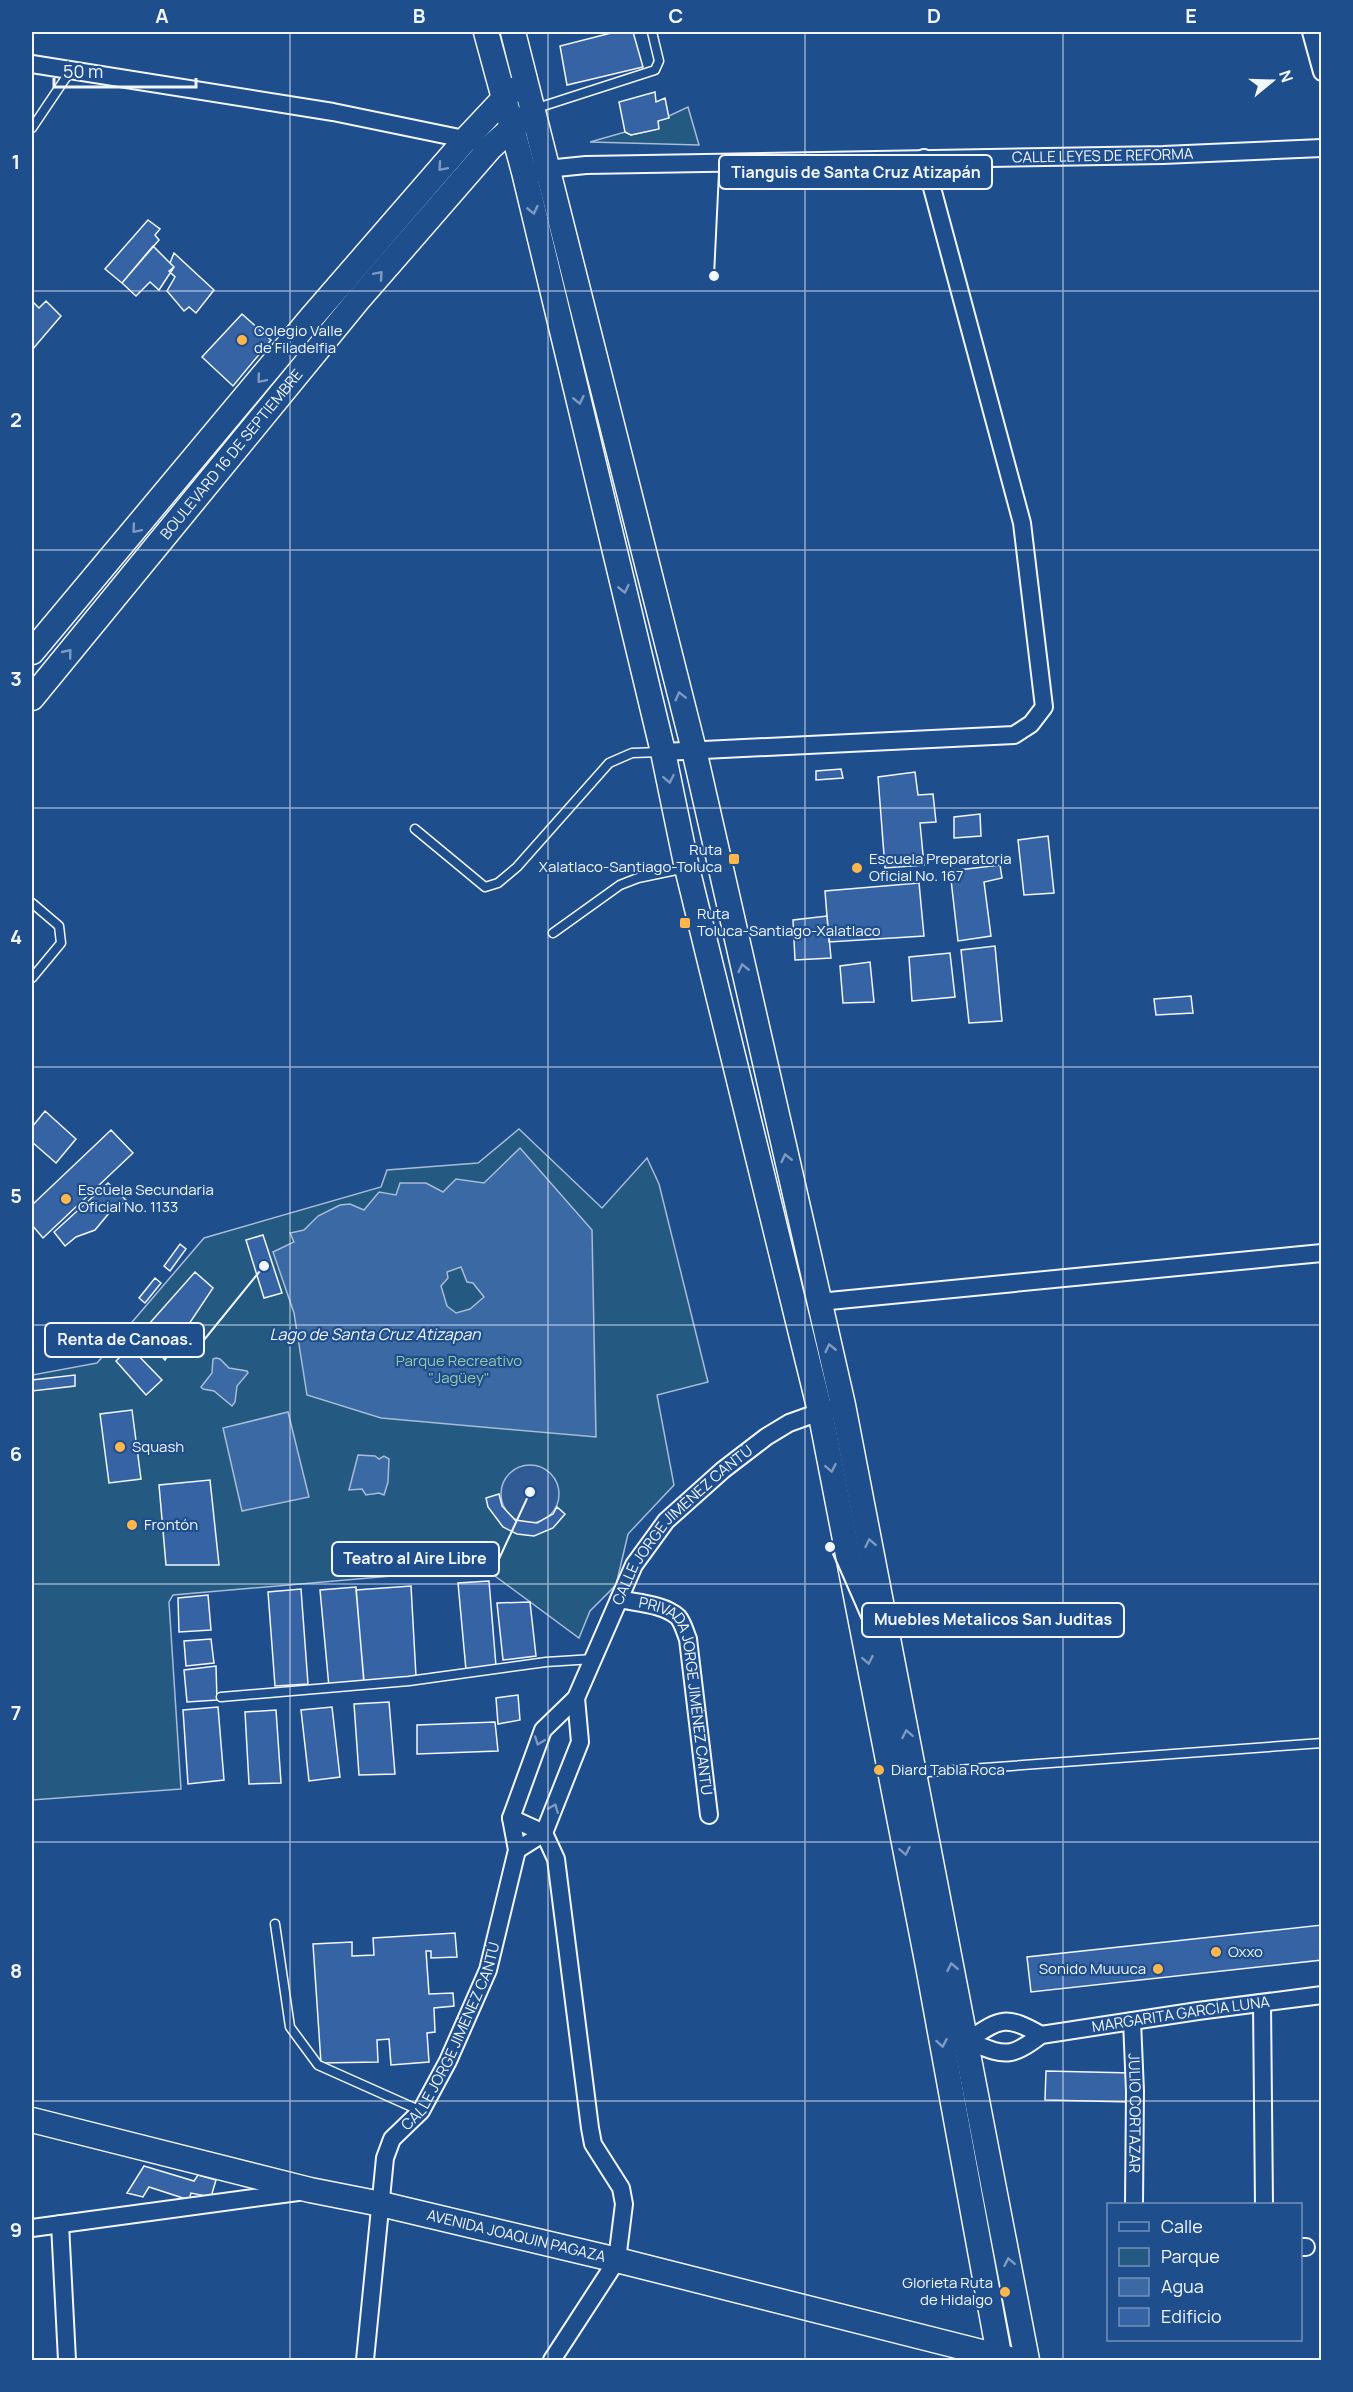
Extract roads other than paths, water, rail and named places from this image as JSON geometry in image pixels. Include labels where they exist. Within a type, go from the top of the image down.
[{"type":"main road","points":[[486,32],[512,128],[536,170],[694,750],[819,1302],[832,1408],[928,1966],[1004,2359]]},
{"type":"main road","points":[[513,32],[532,110],[536,170],[687,868],[832,1408],[914,1773],[1027,2361]]},
{"type":"main road","name":"BOULEVARD 16 DE SEPTIEMBRE","points":[[32,698],[349,293],[467,138],[503,98],[525,78]]},
{"type":"main road","name":"BOULEVARD 16 DE SEPTIEMBRE","points":[[32,652],[71,605],[349,293],[491,147],[532,110]]},
{"type":"main road","points":[[71,605],[92,623]]},
{"type":"main road","name":"AVENIDA JOAQUIN PAGAZA","points":[[32,2120],[310,2190],[381,2204],[617,2260],[1004,2359]]},
{"type":"street","points":[[1311,32],[1322,72]]},
{"type":"street","points":[[32,64],[333,112],[467,138],[491,147]]},
{"type":"street","name":"CALLE LEYES DE REFORMA","points":[[536,170],[598,164],[1163,155],[1322,148]]},
{"type":"street","points":[[663,752],[1014,735],[1032,724],[1044,707],[1022,523],[924,158]]},
{"type":"street","points":[[819,1302],[1322,1253]]},
{"type":"street","name":"CALLE JORGE JIMÉNEZ CANTÚ","points":[[365,2361],[385,2158],[392,2139],[422,2111],[448,2061],[488,1970],[517,1850],[511,1818],[543,1730],[576,1698],[634,1565],[666,1521],[723,1470],[766,1437],[789,1423],[832,1408]]},
{"type":"street","name":"PRIVADA JORGE JIMÉNEZ CANTÚ","points":[[619,1599],[670,1612],[679,1618],[684,1628],[688,1639],[709,1815]]},
{"type":"street","name":"CALLE JORGE JIMÉNEZ CANTÚ","points":[[544,1833],[580,1742],[576,1698]]},
{"type":"street","points":[[511,1818],[544,1833],[556,1859],[593,2144],[621,2188],[624,2204],[617,2260],[552,2361]]},
{"type":"street","points":[[517,1850],[544,1833]]},
{"type":"street","points":[[928,1966],[947,2010],[967,2041],[999,2053],[1020,2051],[1041,2035],[1019,2022],[994,2023],[967,2041],[959,2074],[956,2120]]},
{"type":"street","name":"MARGARITA GARCÍA LUNA","points":[[1041,2035],[1322,1995]]},
{"type":"street","points":[[1262,2002],[1264,2203]]},
{"type":"street","name":"JULIO CORTAZAR","points":[[1132,2021],[1135,2091],[1134,2203]]},
{"type":"street","points":[[32,2228],[310,2190]]},
{"type":"street","points":[[60,2224],[67,2361]]},
{"type":"lane","points":[[532,110],[655,70],[659,61],[652,32]]},
{"type":"lane","points":[[32,128],[71,70]]},
{"type":"lane","points":[[414,829],[485,887],[498,883],[517,867],[609,763],[632,753],[663,752]]},
{"type":"lane","points":[[553,933],[620,885],[638,878],[687,868]]},
{"type":"lane","points":[[32,903],[59,926],[62,943],[32,978]]},
{"type":"lane","points":[[221,1697],[409,1681],[546,1662],[593,1659]]},
{"type":"lane","points":[[914,1773],[1322,1743]]},
{"type":"lane","points":[[275,1924],[290,2027],[318,2065],[422,2111]]},
{"type":"water","name":"Lago de Santa Cruz Atizapan","points":[[520,1148],[592,1230],[596,1437],[381,1418],[307,1395],[294,1313],[273,1252],[294,1242],[290,1233],[304,1230],[318,1216],[340,1205],[350,1204],[364,1210],[379,1192],[396,1195],[400,1183],[426,1183],[443,1192],[456,1179],[484,1183]],"holes":[[[461,1267],[467,1282],[473,1283],[484,1297],[470,1309],[456,1313],[447,1306],[441,1286],[448,1278],[447,1272]]]},
{"type":"water","points":[[216,1358],[229,1368],[248,1373],[237,1386],[235,1402],[232,1406],[214,1391],[201,1387],[212,1373],[213,1359]]},
{"type":"water","points":[[288,1412],[309,1497],[242,1511],[223,1428]]},
{"type":"water","points":[[358,1455],[375,1456],[379,1459],[384,1456],[389,1459],[388,1482],[384,1495],[379,1493],[366,1495],[362,1489],[349,1490]]},
{"type":"place","name":"Tianguis de Santa Cruz Atizapán","points":[[714,276]]},
{"type":"place","name":"Colegio Valle de Filadelfia","points":[[242,340]]},
{"type":"place","name":"Ruta Xalatlaco-Santiago-Toluca","points":[[734,859]]},
{"type":"place","name":"Escuela Preparatoria Oficial No. 167","points":[[857,868]]},
{"type":"place","name":"Ruta Toluca-Santiago-Xalatlaco","points":[[685,923]]},
{"type":"place","name":"Escuela Secundaria Oficial No. 1133","points":[[66,1199]]},
{"type":"place","name":"Renta de Canoas.","points":[[264,1266]]},
{"type":"place","name":"Squash","points":[[120,1447]]},
{"type":"place","name":"Teatro al Aire Libre","points":[[530,1492]]},
{"type":"place","name":"Frontón","points":[[132,1525]]},
{"type":"place","name":"Muebles Metalicos San Juditas","points":[[830,1547]]},
{"type":"place","name":"Diard Tabla Roca","points":[[879,1770]]},
{"type":"place","name":"Oxxo","points":[[1216,1952]]},
{"type":"place","name":"Sonido Muuuca","points":[[1158,1969]]},
{"type":"place","name":"Glorieta Ruta de Hidalgo","points":[[1005,2292]]},
{"type":"park label","name":"Parque Recreativo \"Jagüey\"","points":[[459,1370]]}]
